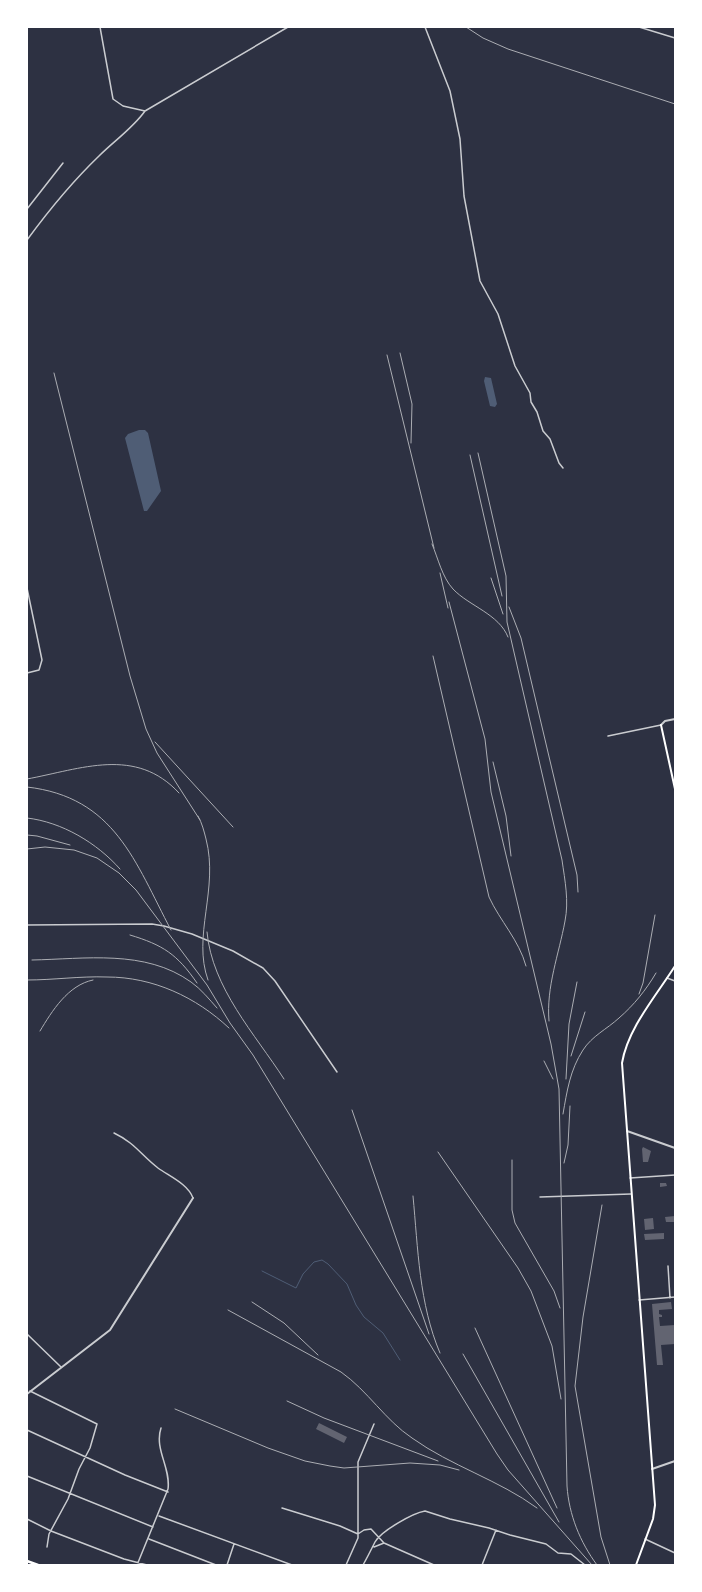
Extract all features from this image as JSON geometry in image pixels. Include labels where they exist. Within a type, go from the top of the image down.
[{"type":"main road","points":[[660,726],[675,789]]},
{"type":"main road","points":[[636,1565],[655,1509],[622,1063],[624,1053],[631,1036],[675,966]]},
{"type":"main road","points":[[27,1561],[38,1565]]},
{"type":"street","points":[[100,27],[113,99],[123,106],[145,111]]},
{"type":"street","points":[[27,240],[92,163],[145,111],[288,27]]},
{"type":"street","points":[[425,27],[450,91],[460,139],[464,196],[480,281],[498,314],[515,366],[530,393],[531,402],[537,412],[540,424],[550,439],[559,463],[563,468]]},
{"type":"street","points":[[639,27],[675,38]]},
{"type":"street","points":[[27,209],[63,163]]},
{"type":"street","points":[[27,588],[42,660],[39,670],[27,674]]},
{"type":"street","points":[[608,736],[660,726],[665,721],[675,719]]},
{"type":"street","points":[[27,925],[152,924],[192,934],[233,951],[263,968],[275,981],[337,1072]]},
{"type":"street","points":[[668,978],[675,981]]},
{"type":"street","points":[[627,1131],[675,1148]]},
{"type":"street","points":[[27,1394],[110,1330],[193,1198],[189,1191],[157,1167],[136,1146],[114,1133]]},
{"type":"street","points":[[630,1178],[675,1175]]},
{"type":"street","points":[[540,1197],[631,1194]]},
{"type":"street","points":[[668,1266],[670,1298]]},
{"type":"street","points":[[639,1300],[675,1297]]},
{"type":"street","points":[[27,1334],[61,1367]]},
{"type":"street","points":[[30,1391],[97,1424],[85,1457],[69,1493],[67,1502],[50,1531],[47,1547]]},
{"type":"street","points":[[346,1565],[355,1548],[358,1534],[358,1462],[374,1424]]},
{"type":"street","points":[[137,1565],[168,1492],[168,1478],[159,1443],[161,1428]]},
{"type":"street","points":[[27,1430],[85,1457],[168,1492]]},
{"type":"street","points":[[652,1469],[675,1461]]},
{"type":"street","points":[[27,1476],[153,1527]]},
{"type":"street","points":[[282,1508],[340,1526],[358,1534]]},
{"type":"street","points":[[364,1565],[378,1538],[404,1520],[420,1512],[428,1511],[450,1519],[546,1544],[558,1553],[571,1554],[585,1565]]},
{"type":"street","points":[[158,1516],[292,1565]]},
{"type":"street","points":[[27,1520],[50,1531],[124,1559],[147,1565]]},
{"type":"street","points":[[358,1534],[369,1528],[384,1543],[434,1565]]},
{"type":"street","points":[[482,1565],[496,1530]]},
{"type":"street","points":[[148,1539],[216,1565]]},
{"type":"street","points":[[646,1539],[675,1553]]},
{"type":"street","points":[[373,1547],[384,1543]]},
{"type":"street","points":[[227,1565],[234,1544]]},
{"type":"water","points":[[485,377],[491,378],[497,404],[495,407],[490,406],[484,381]]},
{"type":"water","points":[[139,430],[145,430],[148,433],[161,491],[147,511],[144,511],[125,438],[128,434]]},
{"type":"building","points":[[643,1147],[651,1151],[648,1162],[643,1162]]},
{"type":"building","points":[[660,1183],[666,1183],[667,1186],[660,1187]]},
{"type":"building","points":[[675,1216],[675,1222],[666,1222],[665,1217]]},
{"type":"building","points":[[653,1218],[654,1229],[645,1230],[644,1219]]},
{"type":"building","points":[[664,1233],[664,1239],[645,1240],[644,1234]]},
{"type":"building","points":[[671,1302],[672,1309],[659,1310],[659,1314],[662,1315],[662,1317],[659,1317],[660,1326],[675,1325],[675,1344],[661,1345],[663,1365],[657,1365],[652,1304]]},
{"type":"building","points":[[319,1423],[347,1437],[344,1443],[316,1429]]},
{"type":"waterway","points":[[262,1271],[296,1288],[303,1274],[314,1262],[322,1260],[328,1264],[347,1284],[356,1305],[364,1317],[383,1333],[400,1360]]},
{"type":"railway","points":[[466,27],[483,38],[508,49],[675,104]]},
{"type":"railway","points":[[400,353],[412,404],[411,443]]},
{"type":"railway","points":[[387,355],[434,548]]},
{"type":"railway","points":[[54,373],[130,676],[146,729],[157,753],[200,820]]},
{"type":"railway","points":[[478,453],[506,576],[507,622],[562,860],[567,898],[566,913],[549,996],[549,1021]]},
{"type":"railway","points":[[470,455],[502,596]]},
{"type":"railway","points":[[432,544],[443,573],[453,589],[498,622],[508,637]]},
{"type":"railway","points":[[440,573],[448,608]]},
{"type":"railway","points":[[491,578],[503,614]]},
{"type":"railway","points":[[449,602],[485,739],[491,792],[551,1044],[559,1089],[567,1486],[570,1507],[576,1528],[585,1547],[597,1565]]},
{"type":"railway","points":[[509,607],[521,638],[577,875],[578,892]]},
{"type":"railway","points":[[433,656],[489,897],[519,948],[526,966]]},
{"type":"railway","points":[[155,742],[233,827]]},
{"type":"railway","points":[[493,762],[506,816],[511,856]]},
{"type":"railway","points":[[27,779],[87,767],[126,765],[145,770],[162,778],[179,793]]},
{"type":"railway","points":[[27,787],[57,793],[82,804],[102,819],[118,837],[133,858],[146,880],[171,930]]},
{"type":"railway","points":[[198,816],[206,839],[209,858],[210,876],[203,946],[204,963],[208,980]]},
{"type":"railway","points":[[27,818],[53,824],[78,835],[90,842],[120,869]]},
{"type":"railway","points":[[27,835],[37,836],[70,845]]},
{"type":"railway","points":[[27,849],[45,847],[74,850],[97,858],[119,873],[136,890],[207,985],[230,1023],[253,1055],[497,1454],[508,1470],[592,1565]]},
{"type":"railway","points":[[639,994],[643,983],[655,915]]},
{"type":"railway","points":[[207,932],[211,953],[217,972],[226,991],[236,1010],[284,1079]]},
{"type":"railway","points":[[130,935],[152,943],[168,952],[183,965],[197,983]]},
{"type":"railway","points":[[32,960],[114,958],[154,964],[191,982],[202,991],[217,1008]]},
{"type":"railway","points":[[563,1114],[572,1073],[583,1050],[595,1037],[635,1003],[656,973]]},
{"type":"railway","points":[[27,980],[97,977],[124,978],[141,981],[157,985],[188,998],[216,1017],[229,1028]]},
{"type":"railway","points":[[40,1031],[55,1007],[68,993],[76,987],[93,980]]},
{"type":"railway","points":[[566,1079],[569,1024],[577,982]]},
{"type":"railway","points":[[571,1056],[585,1012]]},
{"type":"railway","points":[[544,1061],[553,1079]]},
{"type":"railway","points":[[564,1163],[568,1145],[570,1106]]},
{"type":"railway","points":[[352,1110],[429,1334]]},
{"type":"railway","points":[[438,1152],[518,1268],[531,1291],[552,1346],[561,1399]]},
{"type":"railway","points":[[512,1160],[512,1210],[515,1223],[554,1291],[560,1308]]},
{"type":"railway","points":[[413,1196],[420,1276],[428,1315],[440,1353]]},
{"type":"railway","points":[[602,1205],[583,1317],[575,1386],[601,1537],[610,1565]]},
{"type":"railway","points":[[252,1302],[284,1323],[318,1355]]},
{"type":"railway","points":[[228,1310],[341,1372],[360,1388],[402,1431],[427,1448],[507,1489],[537,1508]]},
{"type":"railway","points":[[475,1328],[557,1508]]},
{"type":"railway","points":[[463,1354],[559,1522]]},
{"type":"railway","points":[[287,1401],[324,1418],[438,1461]]},
{"type":"railway","points":[[175,1409],[268,1448],[305,1461],[344,1468],[410,1463],[440,1465],[459,1470]]}]
